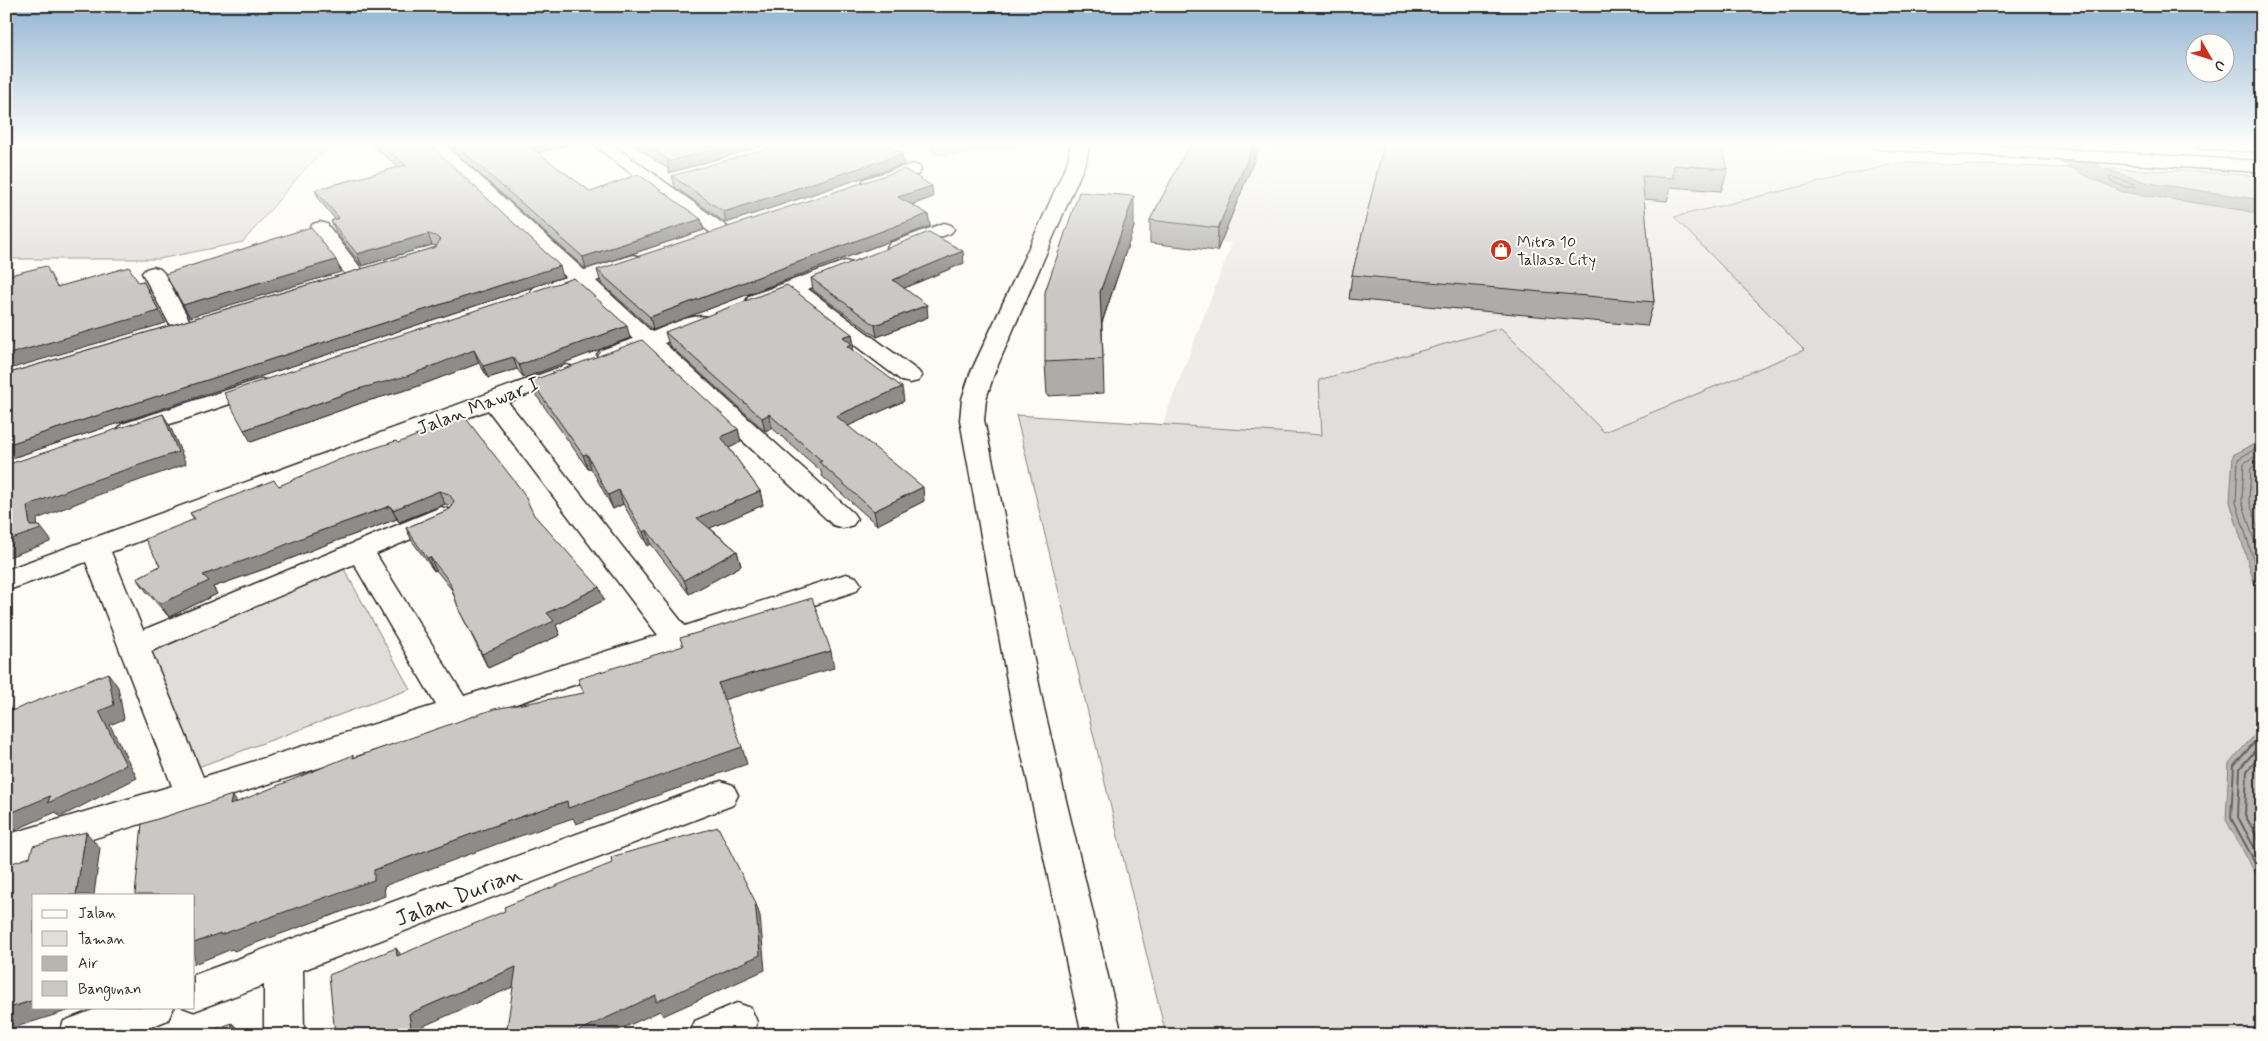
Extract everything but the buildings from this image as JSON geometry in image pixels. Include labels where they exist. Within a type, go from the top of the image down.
[{"type":"street","points":[[488,193],[843,519]]},
{"type":"street","points":[[673,193],[732,229],[694,241]]},
{"type":"street","points":[[1063,193],[982,374],[974,399],[972,420],[1028,708],[1102,1035]]},
{"type":"street","points":[[320,228],[356,275]]},
{"type":"street","name":"Jalan Mawar I","points":[[6,581],[648,340],[793,288],[944,229]]},
{"type":"street","points":[[526,297],[657,253]]},
{"type":"street","points":[[153,273],[182,327]]},
{"type":"street","points":[[793,288],[910,376]]},
{"type":"street","points":[[110,436],[280,379]]},
{"type":"street","points":[[493,399],[678,639]]},
{"type":"street","points":[[134,646],[444,515]]},
{"type":"street","points":[[95,548],[193,795]]},
{"type":"street","points":[[360,551],[457,712]]},
{"type":"street","points":[[6,850],[193,795],[457,712],[846,584]]},
{"type":"street","name":"Jalan Durian","points":[[195,993],[721,795]]},
{"type":"street","points":[[283,961],[284,1035]]},
{"type":"street","points":[[78,1035],[151,1008]]},
{"type":"shaded area","points":[[1175,193],[1775,193],[1674,217],[1804,350],[1604,432],[1501,328],[1322,435],[1162,425],[1232,243],[1154,239]]},
{"type":"green space","points":[[6,193],[285,193],[243,242],[159,259],[6,259]]},
{"type":"green space","points":[[1775,193],[2262,193],[2262,1035],[1166,1035],[1016,415],[1322,435],[1319,380],[1501,328],[1604,432],[1804,350],[1674,217]]},
{"type":"green space","points":[[343,567],[410,689],[198,767],[151,653]]},
{"type":"water","points":[[2127,193],[2213,193],[2262,200],[2262,215],[2242,210]]},
{"type":"water","points":[[2262,440],[2262,609],[2230,502],[2233,455]]},
{"type":"water","points":[[2262,727],[2262,885],[2226,820],[2229,763]]},
{"type":"place","name":"Mitra 10 Tallasa City","points":[[1501,250]]}]
